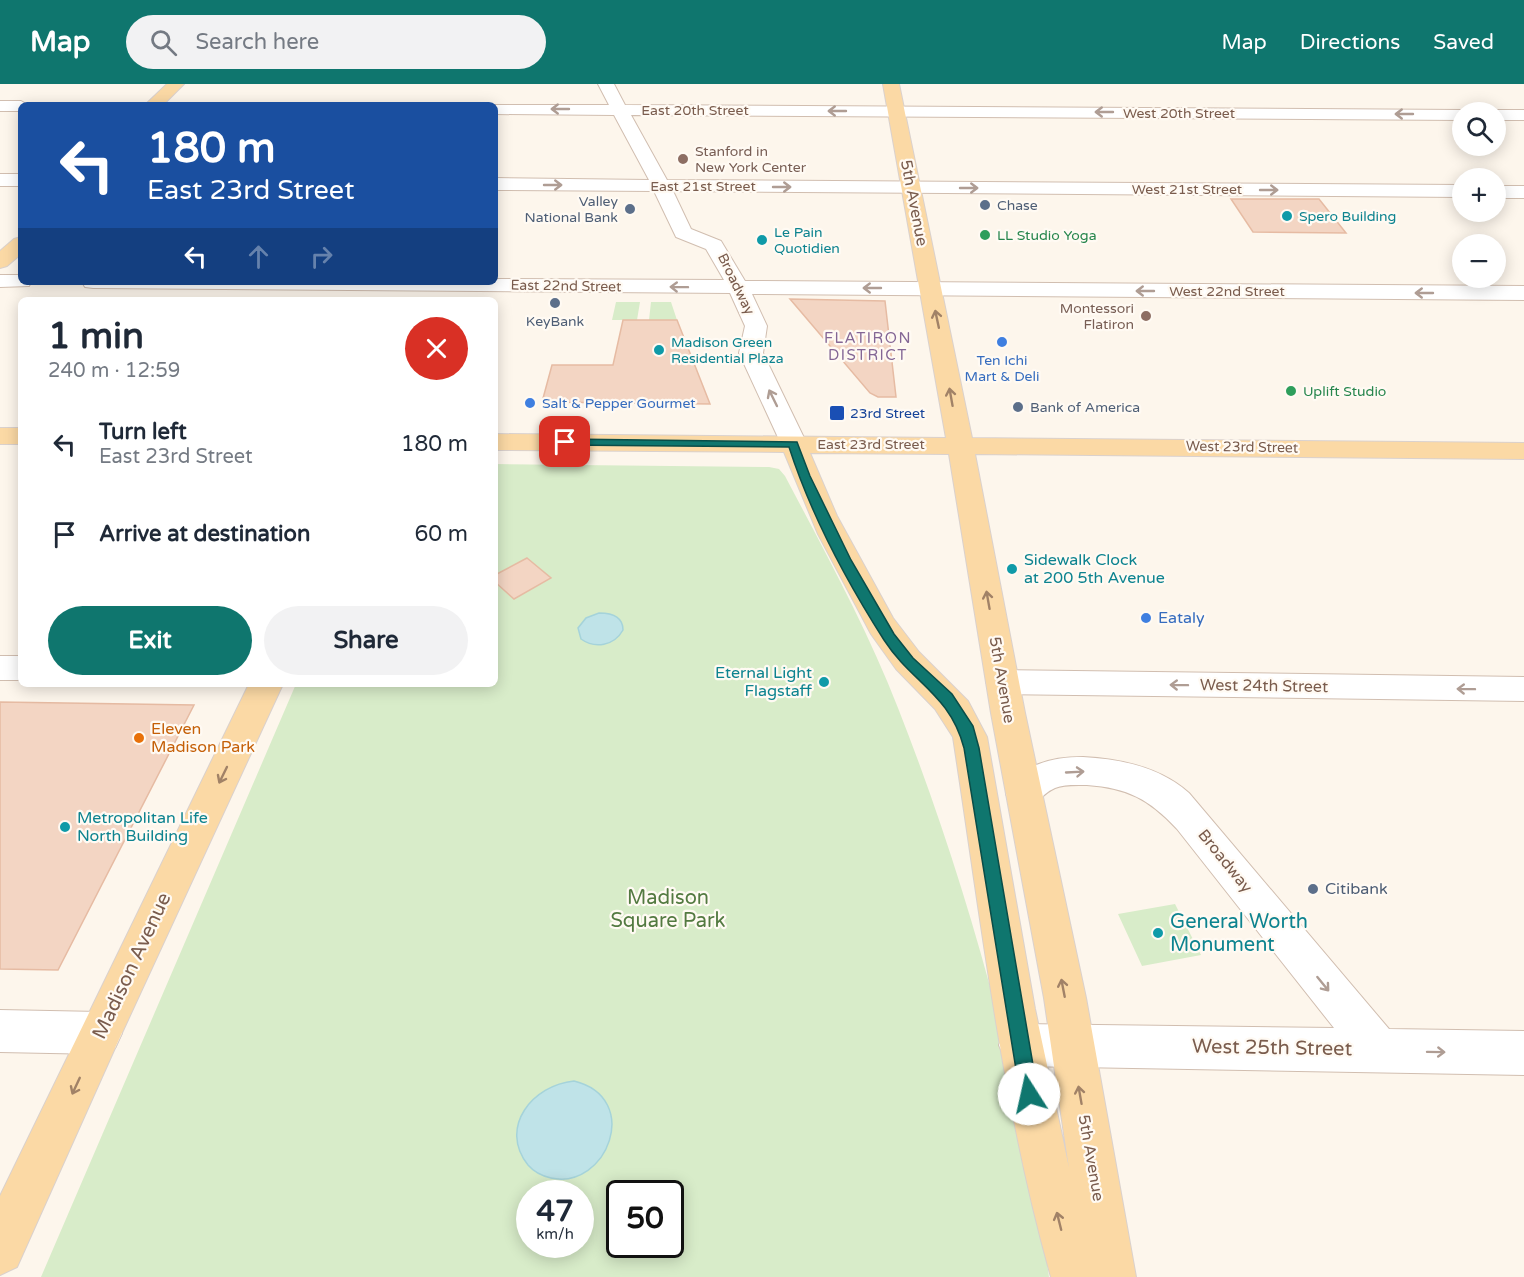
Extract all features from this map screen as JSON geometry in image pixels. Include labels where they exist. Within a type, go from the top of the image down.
[{"type":"main road","name":"5th Avenue","points":[[891,84],[1072,1045],[1111,1277]]},
{"type":"main road","points":[[158,102],[183,87]]},
{"type":"main road","points":[[174,102],[183,87]]},
{"type":"main road","points":[[0,240],[18,225]]},
{"type":"main road","points":[[0,262],[18,246]]},
{"type":"main road","points":[[0,436],[18,436]]},
{"type":"main road","name":"East 23rd Street","points":[[498,442],[959,444]]},
{"type":"main road","points":[[794,444],[804,476],[845,560],[890,637],[908,661],[947,697],[966,726],[972,748],[1029,1094],[1059,1226],[1076,1277]]},
{"type":"main road","name":"West 23rd Street","points":[[959,444],[1524,451]]},
{"type":"main road","name":"Madison Avenue","points":[[0,1250],[265,687]]},
{"type":"street","name":"Broadway","points":[[606,84],[661,186],[683,233],[714,245],[738,288],[756,326],[751,353],[794,444]]},
{"type":"street","points":[[0,106],[18,106]]},
{"type":"street","name":"East 20th Street","points":[[498,109],[896,111]]},
{"type":"street","name":"West 20th Street","points":[[896,111],[1452,115]]},
{"type":"street","points":[[1506,115],[1524,115]]},
{"type":"street","points":[[0,180],[18,180]]},
{"type":"street","name":"East 21st Street","points":[[498,184],[911,187]]},
{"type":"street","name":"West 21st Street","points":[[911,187],[1452,191]]},
{"type":"street","points":[[1506,192],[1524,192]]},
{"type":"street","points":[[0,281],[18,281]]},
{"type":"street","name":"East 22nd Street","points":[[416,285],[930,289]]},
{"type":"street","name":"West 22nd Street","points":[[930,289],[1524,293]]},
{"type":"street","points":[[0,668],[18,668]]},
{"type":"street","name":"West 24th Street","points":[[1003,682],[1524,689]]},
{"type":"street","name":"Broadway","points":[[1024,794],[1033,783],[1046,776],[1082,772],[1123,776],[1162,792],[1190,818],[1378,1050]]},
{"type":"street","points":[[0,1031],[100,1033]]},
{"type":"street","name":"West 25th Street","points":[[1021,1045],[1524,1053]]},
{"type":"green space","points":[[616,302],[640,302],[637,320],[612,320]]},
{"type":"green space","points":[[651,302],[671,302],[677,320],[649,320]]},
{"type":"green space","name":"Madison Square Park","points":[[498,464],[769,467],[779,469],[785,476],[859,619],[886,678],[956,870],[1003,1036],[1029,1147],[1049,1277],[41,1277],[295,687],[498,687]]},
{"type":"green space","points":[[1175,904],[1201,955],[1142,966],[1118,914]]},
{"type":"water","points":[[599,613],[619,618],[623,630],[615,640],[598,645],[581,639],[578,628],[586,618]]},
{"type":"water","points":[[574,1081],[595,1091],[607,1105],[612,1122],[609,1140],[601,1157],[588,1170],[571,1178],[551,1178],[538,1173],[528,1165],[520,1151],[517,1136],[519,1123],[524,1110],[545,1090]]},
{"type":"building","name":"Spero Building","points":[[1231,199],[1319,199],[1346,233],[1253,232]]},
{"type":"building","points":[[790,299],[885,301],[896,397],[878,397],[870,393]]},
{"type":"building","name":"Madison Green Residential Plaza","points":[[623,320],[677,320],[710,404],[542,402],[552,365],[613,365]]},
{"type":"building","points":[[527,558],[551,578],[514,599],[498,585],[498,573]]},
{"type":"building","name":"Metropolitan Life North Building","points":[[0,702],[194,705],[58,970],[0,969]]},
{"type":"place","name":"Stanford in New York Center","points":[[683,159]]},
{"type":"place","name":"Chase","points":[[985,205]]},
{"type":"place","name":"Valley National Bank","points":[[630,209]]},
{"type":"place","name":"Spero Building","points":[[1287,216]]},
{"type":"place","name":"LL Studio Yoga","points":[[985,235]]},
{"type":"place","name":"Le Pain Quotidien","points":[[762,240]]},
{"type":"place","name":"KeyBank","points":[[555,303]]},
{"type":"place","name":"Montessori Flatiron","points":[[1146,316]]},
{"type":"place","name":"Ten Ichi Mart & Deli","points":[[1002,342]]},
{"type":"place","name":"Madison Green Residential Plaza","points":[[659,350]]},
{"type":"place","name":"Uplift Studio","points":[[1291,391]]},
{"type":"place","name":"Salt & Pepper Gourmet","points":[[530,403]]},
{"type":"place","name":"Bank of America","points":[[1018,407]]},
{"type":"place","name":"23rd Street","points":[[837,413]]},
{"type":"place","name":"Sidewalk Clock at 200 5th Avenue","points":[[1012,569]]},
{"type":"place","name":"Eataly","points":[[1146,618]]},
{"type":"place","name":"Eternal Light Flagstaff","points":[[824,682]]},
{"type":"place","name":"Eleven Madison Park","points":[[139,738]]},
{"type":"place","name":"Metropolitan Life North Building","points":[[65,827]]},
{"type":"place","name":"Citibank","points":[[1313,889]]},
{"type":"place","name":"General Worth Monument","points":[[1158,933]]},
{"type":"district","name":"FLATIRON DISTRICT","points":[[868,346]]},
{"type":"route","points":[[565,442],[794,444],[804,476],[845,560],[890,637],[908,661],[947,697],[966,726],[970,737],[1029,1094]]}]
